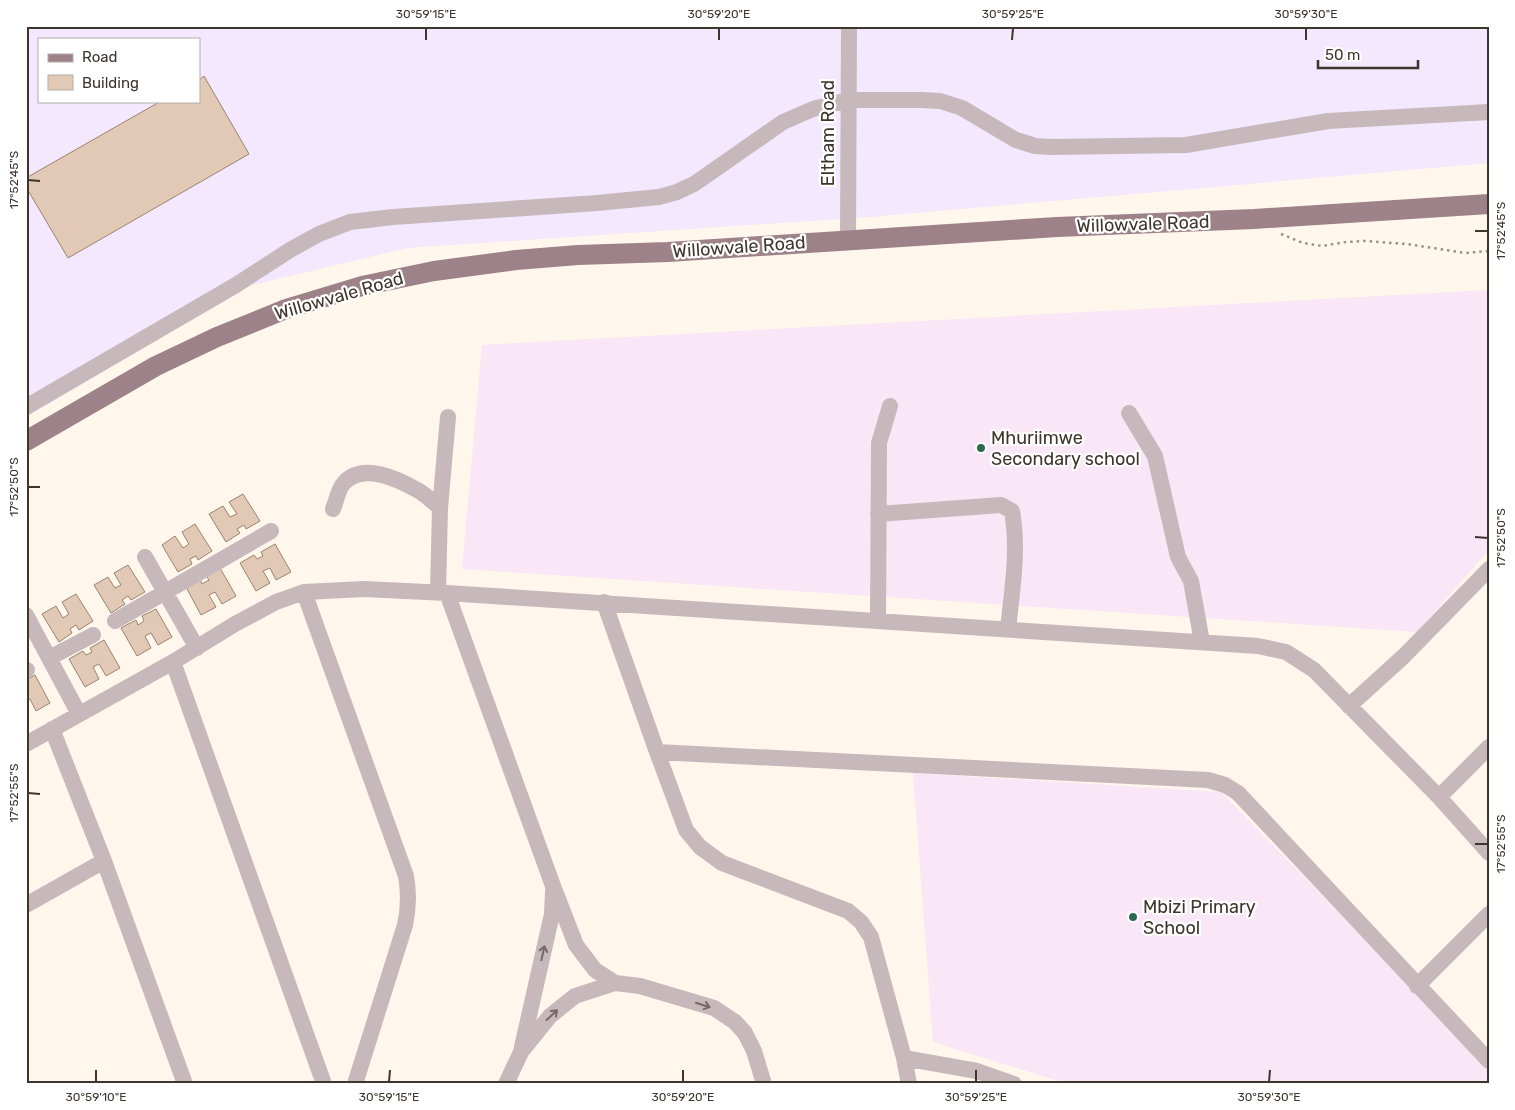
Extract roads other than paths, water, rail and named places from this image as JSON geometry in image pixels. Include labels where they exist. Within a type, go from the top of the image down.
[{"type":"main road","name":"Willowvale Road","points":[[26,441],[156,366],[217,337],[286,309],[362,286],[434,271],[516,260],[848,239],[1057,227],[1254,219],[1489,204]]},
{"type":"street","name":"Eltham Road","points":[[848,239],[849,26]]},
{"type":"street","points":[[26,407],[228,290],[319,234],[350,222],[659,197],[694,184],[783,122],[813,109],[848,100],[922,100],[940,102],[962,108],[1016,140],[1035,146],[1052,147],[1186,145],[1328,121],[1489,112]]},
{"type":"street","points":[[878,621],[879,443],[890,406]]},
{"type":"street","points":[[1129,413],[1155,456],[1178,557],[1192,581],[1202,642]]},
{"type":"street","points":[[448,417],[440,508],[442,592],[576,945],[595,970],[615,983]]},
{"type":"street","points":[[333,509],[343,484],[357,474],[375,473],[420,491],[440,508]]},
{"type":"street","points":[[878,514],[1001,505],[1012,511],[1015,530],[1015,566],[1008,629]]},
{"type":"street","points":[[115,621],[271,531]]},
{"type":"street","points":[[145,558],[197,648]]},
{"type":"street","points":[[1349,706],[1404,656],[1489,569]]},
{"type":"street","points":[[26,744],[173,662],[235,624],[276,602],[304,592],[364,589],[442,592],[1258,646],[1286,652],[1314,670],[1439,797],[1489,853]]},
{"type":"street","points":[[304,592],[406,876],[408,891],[409,908],[405,925],[354,1084]]},
{"type":"street","points":[[604,602],[686,830],[700,847],[722,863],[848,911],[861,922],[871,937],[904,1058],[909,1084]]},
{"type":"street","points":[[26,615],[79,714]]},
{"type":"street","points":[[49,658],[93,635]]},
{"type":"street","points":[[173,662],[324,1084]]},
{"type":"street","points":[[52,729],[104,861],[185,1084]]},
{"type":"street","points":[[1439,797],[1489,747]]},
{"type":"street","points":[[657,752],[1208,780],[1225,785],[1238,793],[1489,1061]]},
{"type":"street","points":[[26,905],[104,861]]},
{"type":"street","points":[[506,1084],[521,1052],[552,914],[553,886]]},
{"type":"street","points":[[1417,986],[1489,914]]},
{"type":"street","points":[[521,1052],[550,1016],[575,996],[615,983],[640,986],[714,1008],[735,1022],[745,1033],[754,1051],[764,1084]]},
{"type":"street","points":[[904,1058],[977,1071],[1014,1084]]},
{"type":"place","name":"Mhuriimwe Secondary school","points":[[981,448]]},
{"type":"place","name":"Mbizi Primary School","points":[[1133,917]]}]
